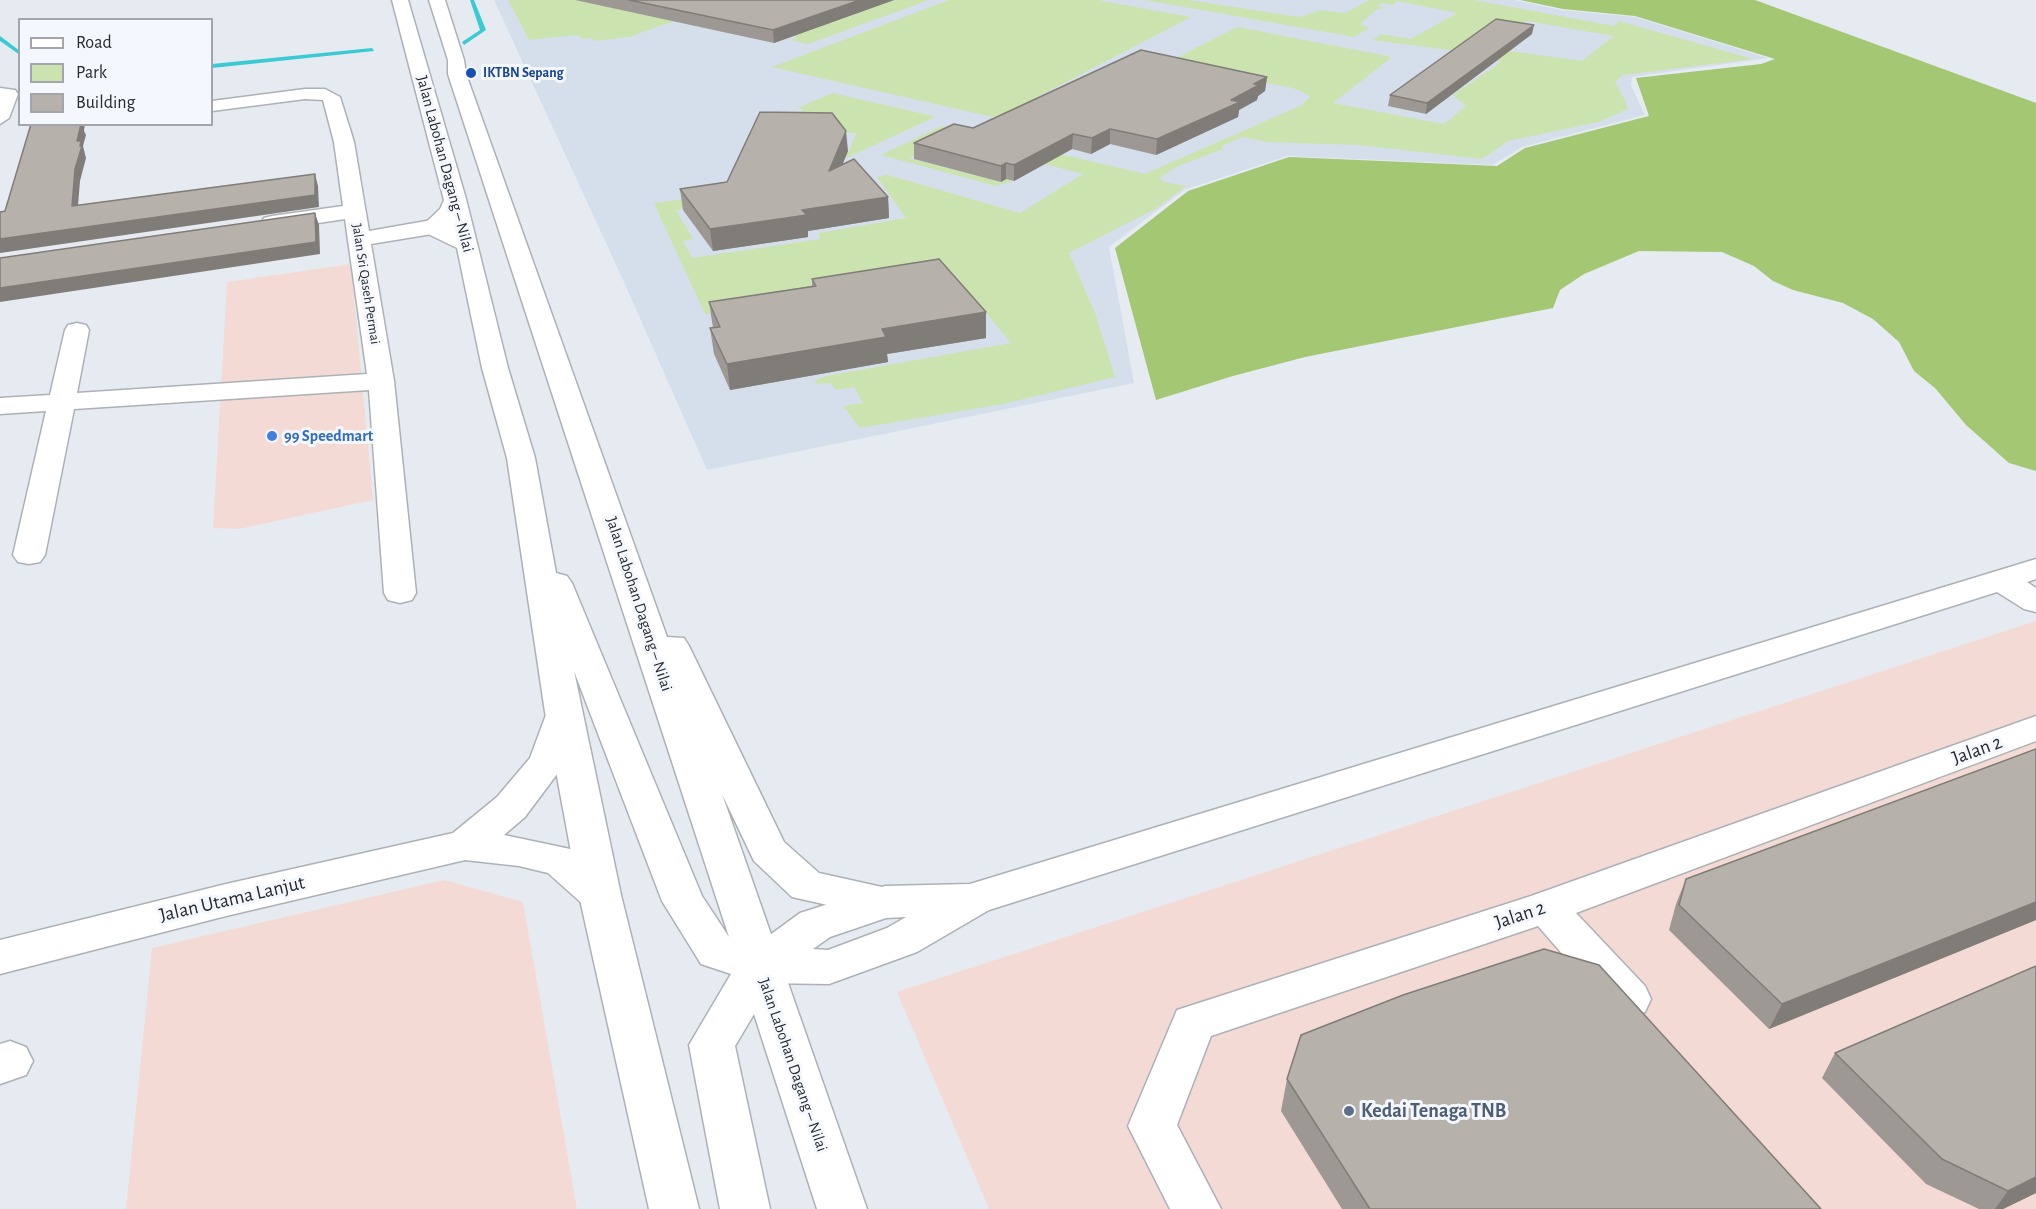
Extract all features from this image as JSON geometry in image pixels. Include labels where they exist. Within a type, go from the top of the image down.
[{"type":"main road","name":"Jalan Labohan Dagang ‒ Nilai","points":[[400,0],[455,199],[495,368],[521,458],[563,712],[600,895],[674,1209]]},
{"type":"main road","name":"Jalan Labohan Dagang ‒ Nilai","points":[[437,0],[456,60],[457,74],[608,512],[842,1209]]},
{"type":"main road","points":[[0,93],[9,94],[0,118]]},
{"type":"main road","name":"Jalan Sri Qaseh Permai","points":[[213,106],[305,94],[325,94],[331,97],[344,142],[354,211],[361,240],[381,381],[394,504],[400,593]]},
{"type":"main road","points":[[361,240],[432,227],[450,212],[455,199]]},
{"type":"main road","points":[[247,226],[354,211]]},
{"type":"main road","points":[[432,227],[467,245]]},
{"type":"main road","points":[[29,555],[77,330]]},
{"type":"main road","points":[[0,406],[381,381]]},
{"type":"main road","points":[[608,512],[768,851],[807,886],[885,902],[974,899]]},
{"type":"main road","points":[[535,532],[683,901],[716,952],[759,966],[829,967],[902,940],[974,899],[2036,569]]},
{"type":"main road","points":[[2001,580],[2036,602]]},
{"type":"main road","name":"Jalan Utama Lanjut","points":[[465,845],[511,807],[547,762],[563,712]]},
{"type":"main road","name":"Jalan 2","points":[[1196,1209],[1152,1126],[1193,1023],[1546,907],[2036,728]]},
{"type":"main road","name":"Jalan Utama Lanjut","points":[[0,957],[226,900],[465,845],[519,851],[561,861],[600,895]]},
{"type":"main road","points":[[745,1209],[712,1046],[759,966],[815,925],[885,902]]},
{"type":"main road","points":[[1546,907],[1658,1031]]},
{"type":"shaded area","points":[[494,0],[1514,0],[1561,10],[1635,17],[1768,58],[1632,77],[1631,85],[1645,115],[1522,147],[1493,165],[1287,156],[1184,190],[1109,247],[1134,383],[707,470],[623,280]]},
{"type":"shaded area","points":[[351,264],[373,500],[239,529],[213,528],[227,282]]},
{"type":"shaded area","points":[[2036,621],[2036,1209],[989,1209],[897,992]]},
{"type":"shaded area","points":[[444,880],[523,902],[577,1209],[126,1209],[152,948]]},
{"type":"green space","points":[[508,0],[666,0],[631,12],[674,21],[629,37],[594,41],[592,38],[581,39],[578,35],[529,40]]},
{"type":"green space","points":[[683,0],[929,0],[808,44],[790,40],[797,37],[785,34],[798,34],[821,25]]},
{"type":"green space","points":[[949,0],[1097,0],[1191,17],[997,118],[772,67]]},
{"type":"green space","points":[[1145,0],[1189,0],[1300,17],[1321,10],[1345,13],[1369,0],[1474,0],[1614,26],[1619,21],[1753,59],[1623,75],[1615,82],[1626,102],[1627,109],[1599,122],[1508,141],[1482,159],[1358,145],[1267,142],[1242,137],[1222,146],[1223,149],[1176,167],[1159,178],[1164,182],[1186,186],[1155,209],[1069,253],[1095,313],[1115,377],[1003,404],[860,428],[843,406],[863,403],[854,387],[836,390],[830,383],[816,384],[816,380],[826,376],[1011,343],[950,270],[705,314],[654,203],[753,190],[758,198],[676,210],[693,239],[683,241],[692,258],[820,239],[819,233],[906,218],[877,177],[888,175],[1020,213],[1083,174],[1037,162],[920,152],[909,158],[1001,182],[1006,179],[1014,181],[996,186],[881,155],[942,126],[1145,174],[1302,105],[1310,96],[1293,88],[1177,66],[1174,61],[1237,27],[1388,56],[1391,58],[1333,103],[1444,124],[1466,106],[1453,95],[1501,62],[1493,58],[1503,50],[1582,61],[1614,36],[1527,21],[1456,51],[1373,40],[1381,34],[1411,39],[1457,13],[1397,1],[1393,5],[1382,3],[1377,6],[1385,8],[1377,9],[1360,24],[1369,28],[1354,37]]},
{"type":"green space","points":[[1520,0],[1755,0],[2036,103],[2036,471],[2009,463],[1966,425],[1935,388],[1914,371],[1899,342],[1873,319],[1843,303],[1793,290],[1773,281],[1754,266],[1722,252],[1639,251],[1584,274],[1560,290],[1553,308],[1305,357],[1156,400],[1115,248],[1188,191],[1289,157],[1497,166],[1525,148],[1649,116],[1636,78],[1761,64],[1775,59],[1635,16],[1563,9]]},
{"type":"green space","points":[[832,93],[935,117],[842,160],[839,152],[849,152],[856,133],[781,132],[763,127],[804,110],[798,108]]},
{"type":"building","points":[[629,0],[860,0],[773,30]]},
{"type":"building","points":[[1496,19],[1534,25],[1427,103],[1390,95]]},
{"type":"building","points":[[1141,50],[1267,77],[1254,84],[1259,85],[1231,100],[1240,102],[1157,139],[1110,129],[1092,138],[1073,134],[1014,165],[1006,163],[1001,166],[914,143],[954,124],[973,128]]},
{"type":"building","points":[[760,112],[832,113],[846,131],[829,171],[854,159],[888,197],[802,210],[807,215],[710,229],[680,189],[727,182]]},
{"type":"building","points":[[30,126],[81,126],[77,141],[81,141],[80,146],[82,146],[75,169],[72,206],[315,174],[315,195],[0,239],[0,212],[5,211]]},
{"type":"building","points":[[315,213],[316,242],[0,288],[0,258]]},
{"type":"building","points":[[939,259],[986,312],[882,329],[886,337],[727,364],[710,328],[720,327],[709,302],[816,286],[812,279]]},
{"type":"building","points":[[2036,749],[2036,902],[1782,1004],[1679,905],[1686,879]]},
{"type":"building","points":[[1544,949],[1599,965],[1821,1209],[1370,1209],[1287,1079],[1301,1035],[1403,995]]},
{"type":"building","points":[[2036,966],[2036,1177],[2008,1191],[1942,1159],[1835,1053]]},
{"type":"waterway","points":[[464,43],[483,30],[472,0]]},
{"type":"waterway","points":[[0,38],[18,52]]},
{"type":"waterway","points":[[213,66],[372,50]]},
{"type":"place","name":"IKTBN Sepang","points":[[471,73]]},
{"type":"place","name":"99 Speedmart","points":[[272,436]]},
{"type":"place","name":"Kedai Tenaga TNB","points":[[1349,1111]]}]
